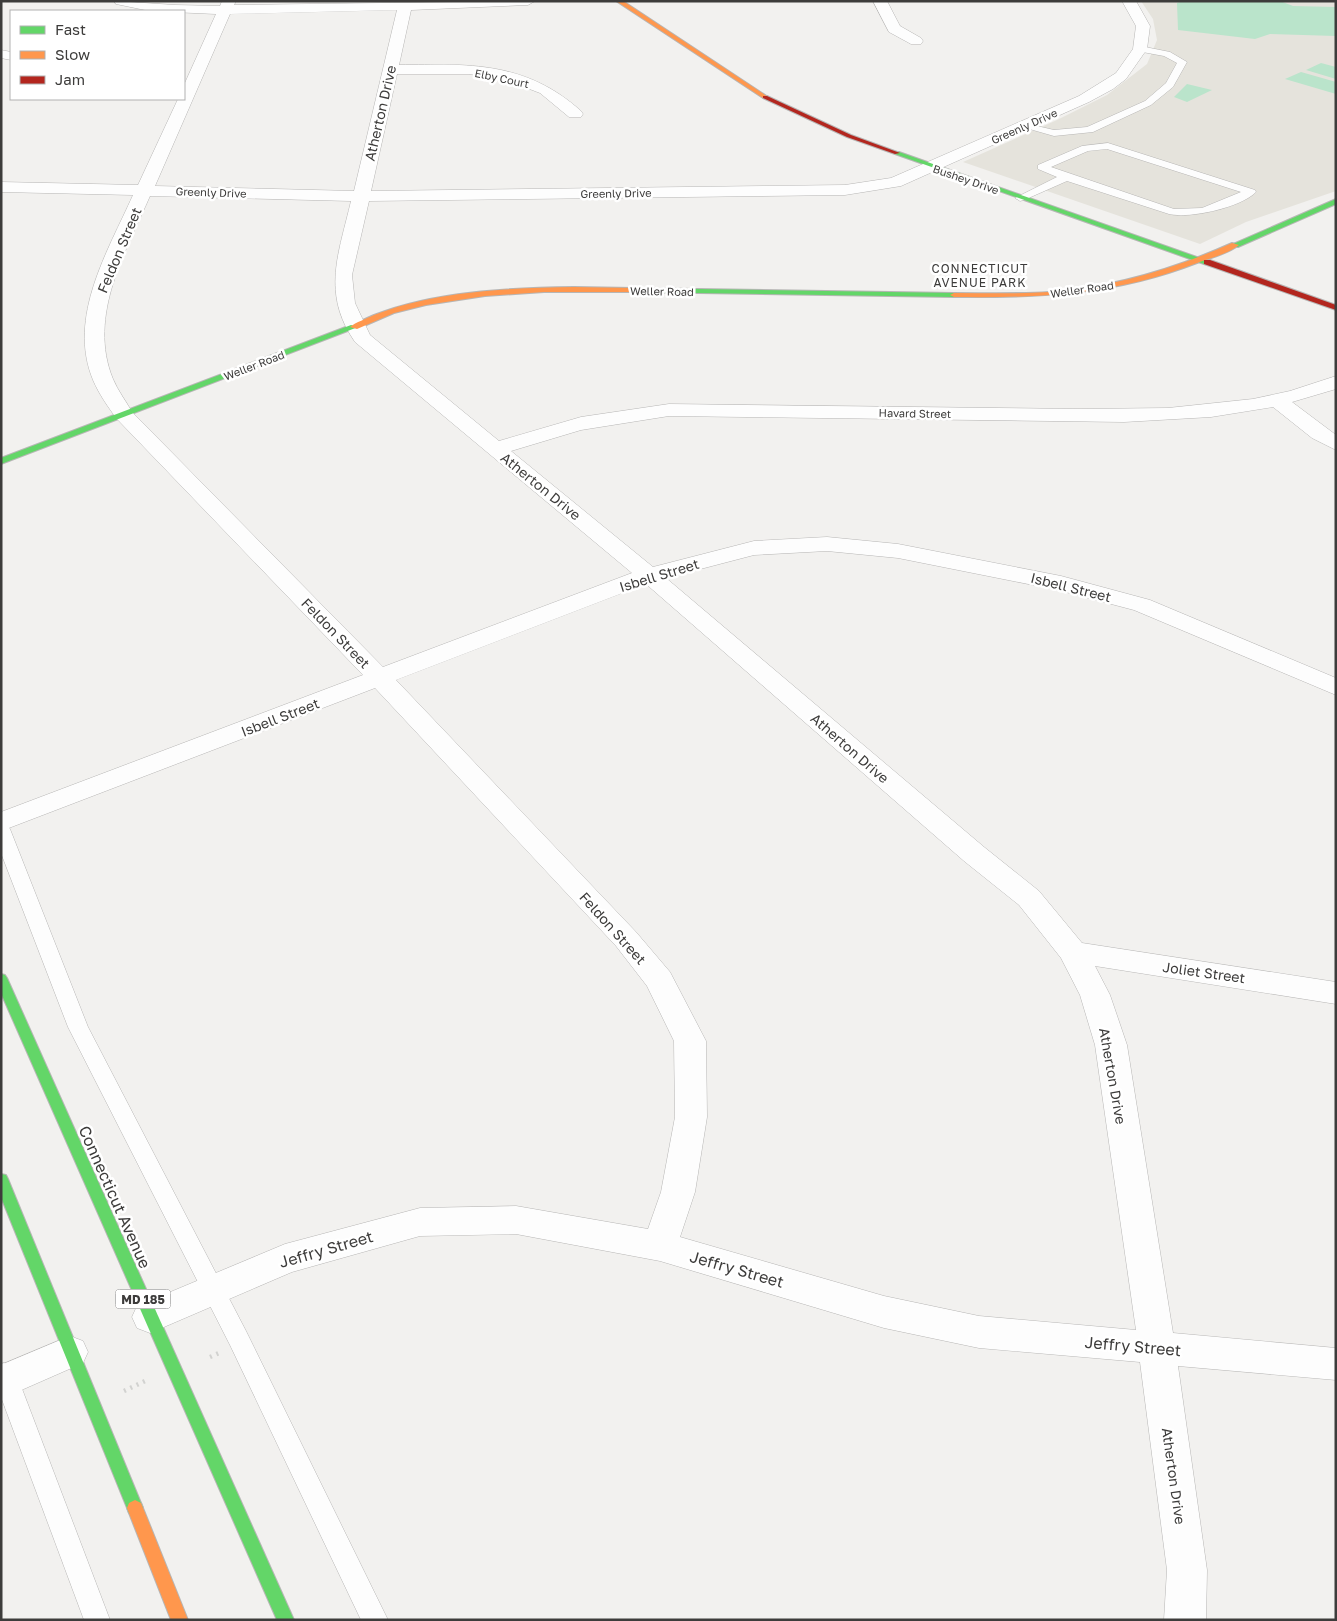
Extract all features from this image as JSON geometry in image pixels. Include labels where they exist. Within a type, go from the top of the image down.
[{"type":"street","points":[[121,1],[164,8],[227,5],[528,1]]},
{"type":"street","name":"Bushey Drive","points":[[619,1],[770,100],[849,136],[1020,198],[1336,308]]},
{"type":"street","points":[[880,1],[894,28],[916,40]]},
{"type":"street","name":"Greenly Drive","points":[[1,187],[360,196],[846,190],[895,182],[1024,126],[1108,86],[1121,76],[1140,49],[1144,26],[1129,1]]},
{"type":"street","name":"Atherton Drive","points":[[406,4],[343,275],[346,302],[362,338],[649,575],[974,854],[1029,898],[1073,952],[1095,995],[1110,1045],[1157,1349],[1187,1570],[1185,1620]]},
{"type":"street","name":"Feldon Street","points":[[185,94],[227,5]]},
{"type":"street","name":"Elby Court","points":[[390,70],[450,69],[505,76],[547,91],[575,114]]},
{"type":"street","name":"Feldon Street","points":[[182,100],[101,287],[96,314],[97,356],[101,375],[124,415],[379,679],[626,939],[659,980],[690,1040],[691,1117],[678,1192],[660,1246]]},
{"type":"street","name":"Weller Road","points":[[1,461],[356,326],[378,315],[414,306],[483,293],[579,290],[1050,294],[1122,284],[1162,274],[1199,260],[1296,215],[1336,201]]},
{"type":"street","name":"Havard Street","points":[[496,449],[578,425],[628,413],[669,410],[1126,416],[1217,410],[1277,400],[1336,382]]},
{"type":"street","points":[[1277,400],[1319,434],[1336,444]]},
{"type":"street","name":"Isbell Street","points":[[1,822],[649,575],[754,548],[827,544],[898,551],[1061,583],[1142,605],[1336,687]]},
{"type":"street","name":"Joliet Street","points":[[1073,952],[1336,993]]},
{"type":"street","name":"Connecticut Avenue","points":[[1,978],[286,1620]]},
{"type":"street","points":[[1,1179],[180,1620]]},
{"type":"street","name":"Jeffry Street","points":[[150,1316],[285,1259],[420,1222],[516,1220],[660,1246],[903,1316],[979,1332],[1336,1364]]},
{"type":"street","points":[[3,1376],[70,1352]]},
{"type":"lane","points":[[1024,126],[1054,133],[1089,130],[1148,103],[1170,85],[1182,62],[1174,55],[1163,51],[1140,49]]},
{"type":"lane","points":[[1020,198],[1066,177],[1173,212],[1185,214],[1199,213],[1251,192],[1108,146],[1086,148],[1042,167],[1066,177]]},
{"type":"lane","points":[[1,829],[78,1027],[213,1290],[375,1620]]},
{"type":"lane","points":[[3,1376],[96,1620]]},
{"type":"path","points":[[124,1391],[150,1379]]},
{"type":"shaded area","points":[[1141,1],[1336,1],[1336,191],[1246,222],[1200,244],[963,162],[1057,120],[1107,95],[1147,64],[1157,40],[1153,19]]},
{"type":"green space","points":[[1183,1],[1280,1],[1293,6],[1336,7],[1336,36],[1270,34],[1255,39],[1178,30],[1177,3]]},
{"type":"green space","points":[[1321,63],[1336,67],[1336,79],[1306,70]]},
{"type":"green space","points":[[1301,72],[1336,82],[1336,94],[1285,79]]},
{"type":"green space","points":[[1187,84],[1212,90],[1187,102],[1174,97]]},
{"type":"traffic: fast","points":[[897,153],[1207,262]]},
{"type":"traffic: fast","points":[[1235,245],[1336,201]]},
{"type":"traffic: fast","points":[[633,290],[954,295]]},
{"type":"traffic: fast","points":[[1,461],[354,327]]},
{"type":"traffic: fast","points":[[1,978],[286,1620]]},
{"type":"traffic: fast","points":[[1,1179],[135,1508]]},
{"type":"traffic: slow","points":[[619,1],[765,97]]},
{"type":"traffic: slow","points":[[954,295],[1038,295],[1098,288],[1168,271],[1235,245]]},
{"type":"traffic: slow","points":[[354,327],[397,310],[426,303],[485,294],[574,289],[633,290]]},
{"type":"traffic: slow","points":[[135,1508],[180,1620]]},
{"type":"traffic: jam","points":[[765,97],[849,136],[897,153]]},
{"type":"traffic: jam","points":[[1207,262],[1336,308]]},
{"type":"district","name":"CONNECTICUT AVENUE PARK","points":[[980,275]]}]
